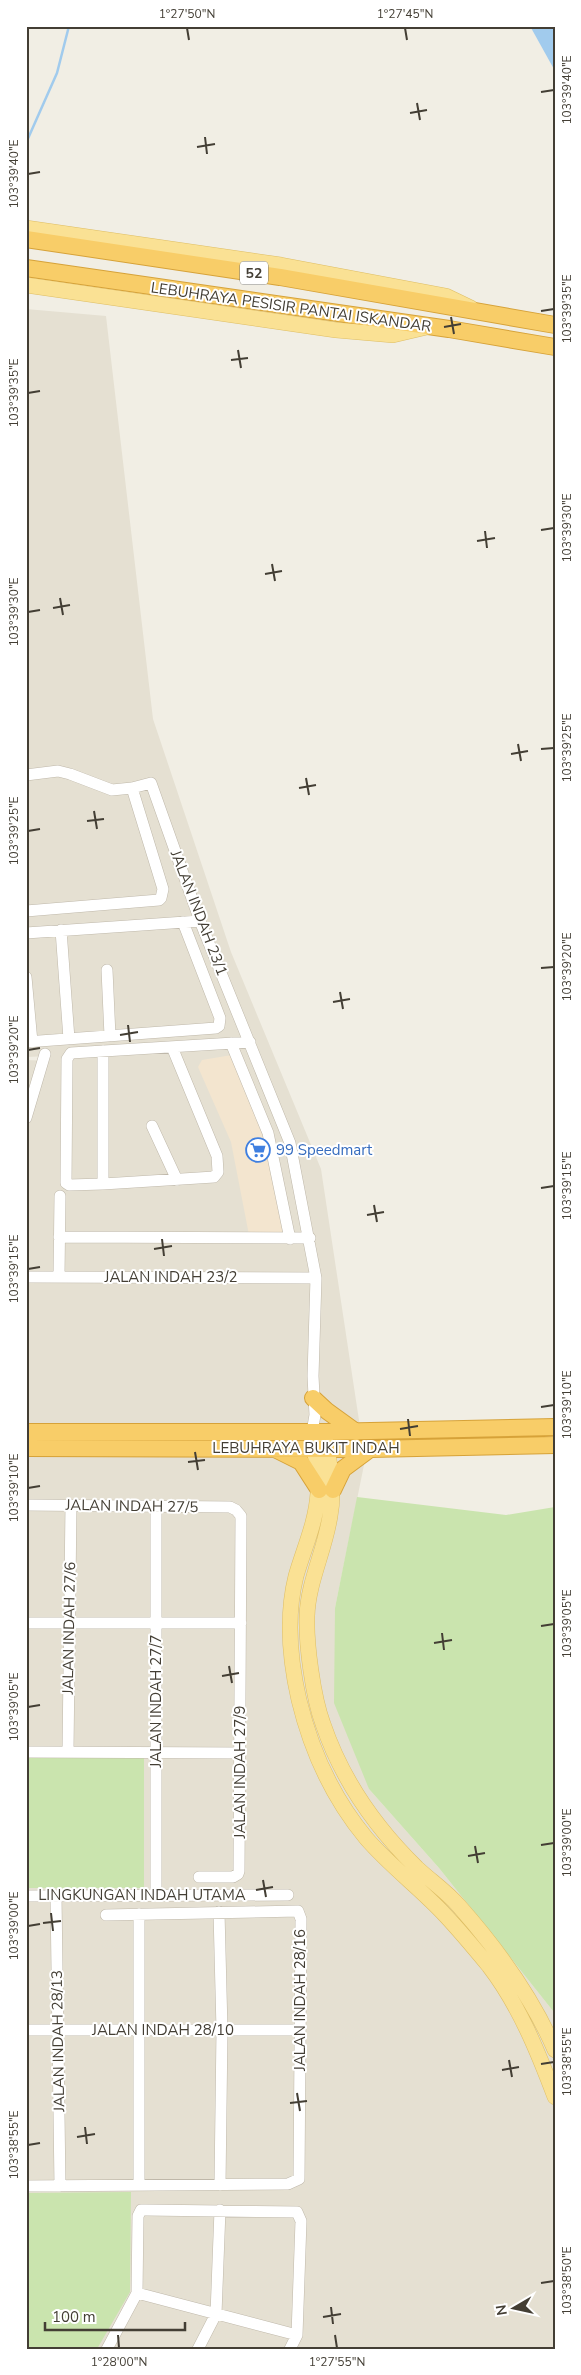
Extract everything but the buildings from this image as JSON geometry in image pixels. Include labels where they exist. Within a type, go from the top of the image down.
[{"type":"highway","name":"LEBUHRAYA PESISIR PANTAI ISKANDAR","points":[[26,239],[280,277],[555,325]]},
{"type":"highway","name":"LEBUHRAYA PESISIR PANTAI ISKANDAR","points":[[26,268],[428,326],[555,347]]},
{"type":"highway","points":[[313,1398],[326,1411],[356,1432]]},
{"type":"highway","name":"LEBUHRAYA BUKIT INDAH","points":[[26,1432],[356,1432],[555,1427]]},
{"type":"highway","name":"LEBUHRAYA BUKIT INDAH","points":[[26,1448],[272,1447],[370,1449],[555,1445]]},
{"type":"highway","points":[[272,1447],[301,1462],[326,1490],[343,1470],[370,1449]]},
{"type":"main road","points":[[26,228],[281,265],[437,294],[446,296],[481,313]]},
{"type":"main road","points":[[26,285],[336,330],[393,335],[428,326]]},
{"type":"main road","points":[[318,1432],[330,1517],[307,1615],[312,1672],[322,1723],[352,1790],[380,1829],[417,1868],[458,1904],[501,1957],[531,2001],[555,2050]]},
{"type":"main road","points":[[326,1490],[316,1514],[296,1576],[291,1612],[294,1675],[299,1701],[316,1756],[337,1798],[367,1838],[444,1914],[490,1968],[518,2014],[539,2054],[555,2097]]},
{"type":"street","points":[[26,775],[58,771],[112,790],[132,788],[163,889],[159,900],[26,911]]},
{"type":"street","name":"JALAN INDAH 23/1","points":[[132,788],[151,783],[200,921],[290,1143],[310,1238],[316,1278],[313,1398],[314,1416],[318,1432]]},
{"type":"street","points":[[26,933],[200,921]]},
{"type":"street","points":[[26,977],[29,1042],[216,1028],[219,1026],[220,1018],[183,922]]},
{"type":"street","points":[[61,930],[69,1039]]},
{"type":"street","points":[[107,970],[110,1036]]},
{"type":"street","points":[[172,1047],[217,1156],[218,1172],[214,1177],[177,1180],[69,1185],[66,1183],[67,1060],[71,1053],[250,1042]]},
{"type":"street","points":[[231,1043],[268,1133],[290,1239]]},
{"type":"street","points":[[103,1051],[104,1184]]},
{"type":"street","points":[[26,1118],[45,1054]]},
{"type":"street","points":[[152,1126],[177,1180]]},
{"type":"street","points":[[59,1276],[60,1196]]},
{"type":"street","points":[[59,1237],[310,1238]]},
{"type":"street","name":"JALAN INDAH 23/2","points":[[26,1277],[316,1278]]},
{"type":"street","name":"JALAN INDAH 27/5","points":[[26,1505],[230,1507],[236,1510]]},
{"type":"street","name":"JALAN INDAH 27/6","points":[[68,1752],[70,1505]]},
{"type":"street","name":"JALAN INDAH 27/7","points":[[156,1506],[156,1896]]},
{"type":"street","name":"JALAN INDAH 27/9","points":[[198,1877],[233,1877],[238,1874],[241,1516],[236,1510]]},
{"type":"street","points":[[26,1623],[241,1623]]},
{"type":"street","points":[[26,1752],[156,1751],[240,1753]]},
{"type":"street","name":"LINGKUNGAN INDAH UTAMA","points":[[26,1896],[288,1895]]},
{"type":"street","name":"JALAN INDAH 28/13","points":[[56,1896],[60,2186]]},
{"type":"street","points":[[26,2186],[220,2185],[222,2030],[219,1912],[106,1915]]},
{"type":"street","name":"JALAN INDAH 28/16","points":[[219,1912],[298,1912],[301,1920],[299,2179],[288,2184],[220,2185]]},
{"type":"street","points":[[139,1914],[139,2185]]},
{"type":"street","name":"JALAN INDAH 28/10","points":[[26,2030],[300,2030]]},
{"type":"street","points":[[107,2349],[137,2293],[139,2213],[146,2210],[220,2210],[297,2212],[300,2221],[297,2335],[290,2349]]},
{"type":"street","points":[[198,2349],[216,2314],[220,2210]]},
{"type":"street","points":[[137,2293],[297,2335]]},
{"type":"shaded area","points":[[26,309],[106,316],[153,719],[231,952],[321,1169],[365,1460],[335,1608],[369,1789],[439,1868],[553,2011],[555,2016],[555,2349],[26,2349],[26,1060],[49,1061],[51,1056],[26,1057]]},
{"type":"shaded area","points":[[232,1055],[265,1133],[285,1235],[249,1235],[231,1142],[198,1067],[202,1060]]},
{"type":"green space","points":[[357,1497],[506,1515],[555,1507],[555,2016],[553,2011],[439,1868],[369,1789],[334,1703],[335,1608]]},
{"type":"green space","points":[[26,1757],[144,1757],[144,1888],[26,1888]]},
{"type":"green space","points":[[131,2192],[130,2292],[97,2349],[26,2349],[26,2193]]},
{"type":"water","points":[[530,26],[555,26],[555,71]]},
{"type":"waterway","points":[[26,143],[57,73],[69,26]]},
{"type":"place","name":"99 Speedmart","points":[[258,1150]]}]
